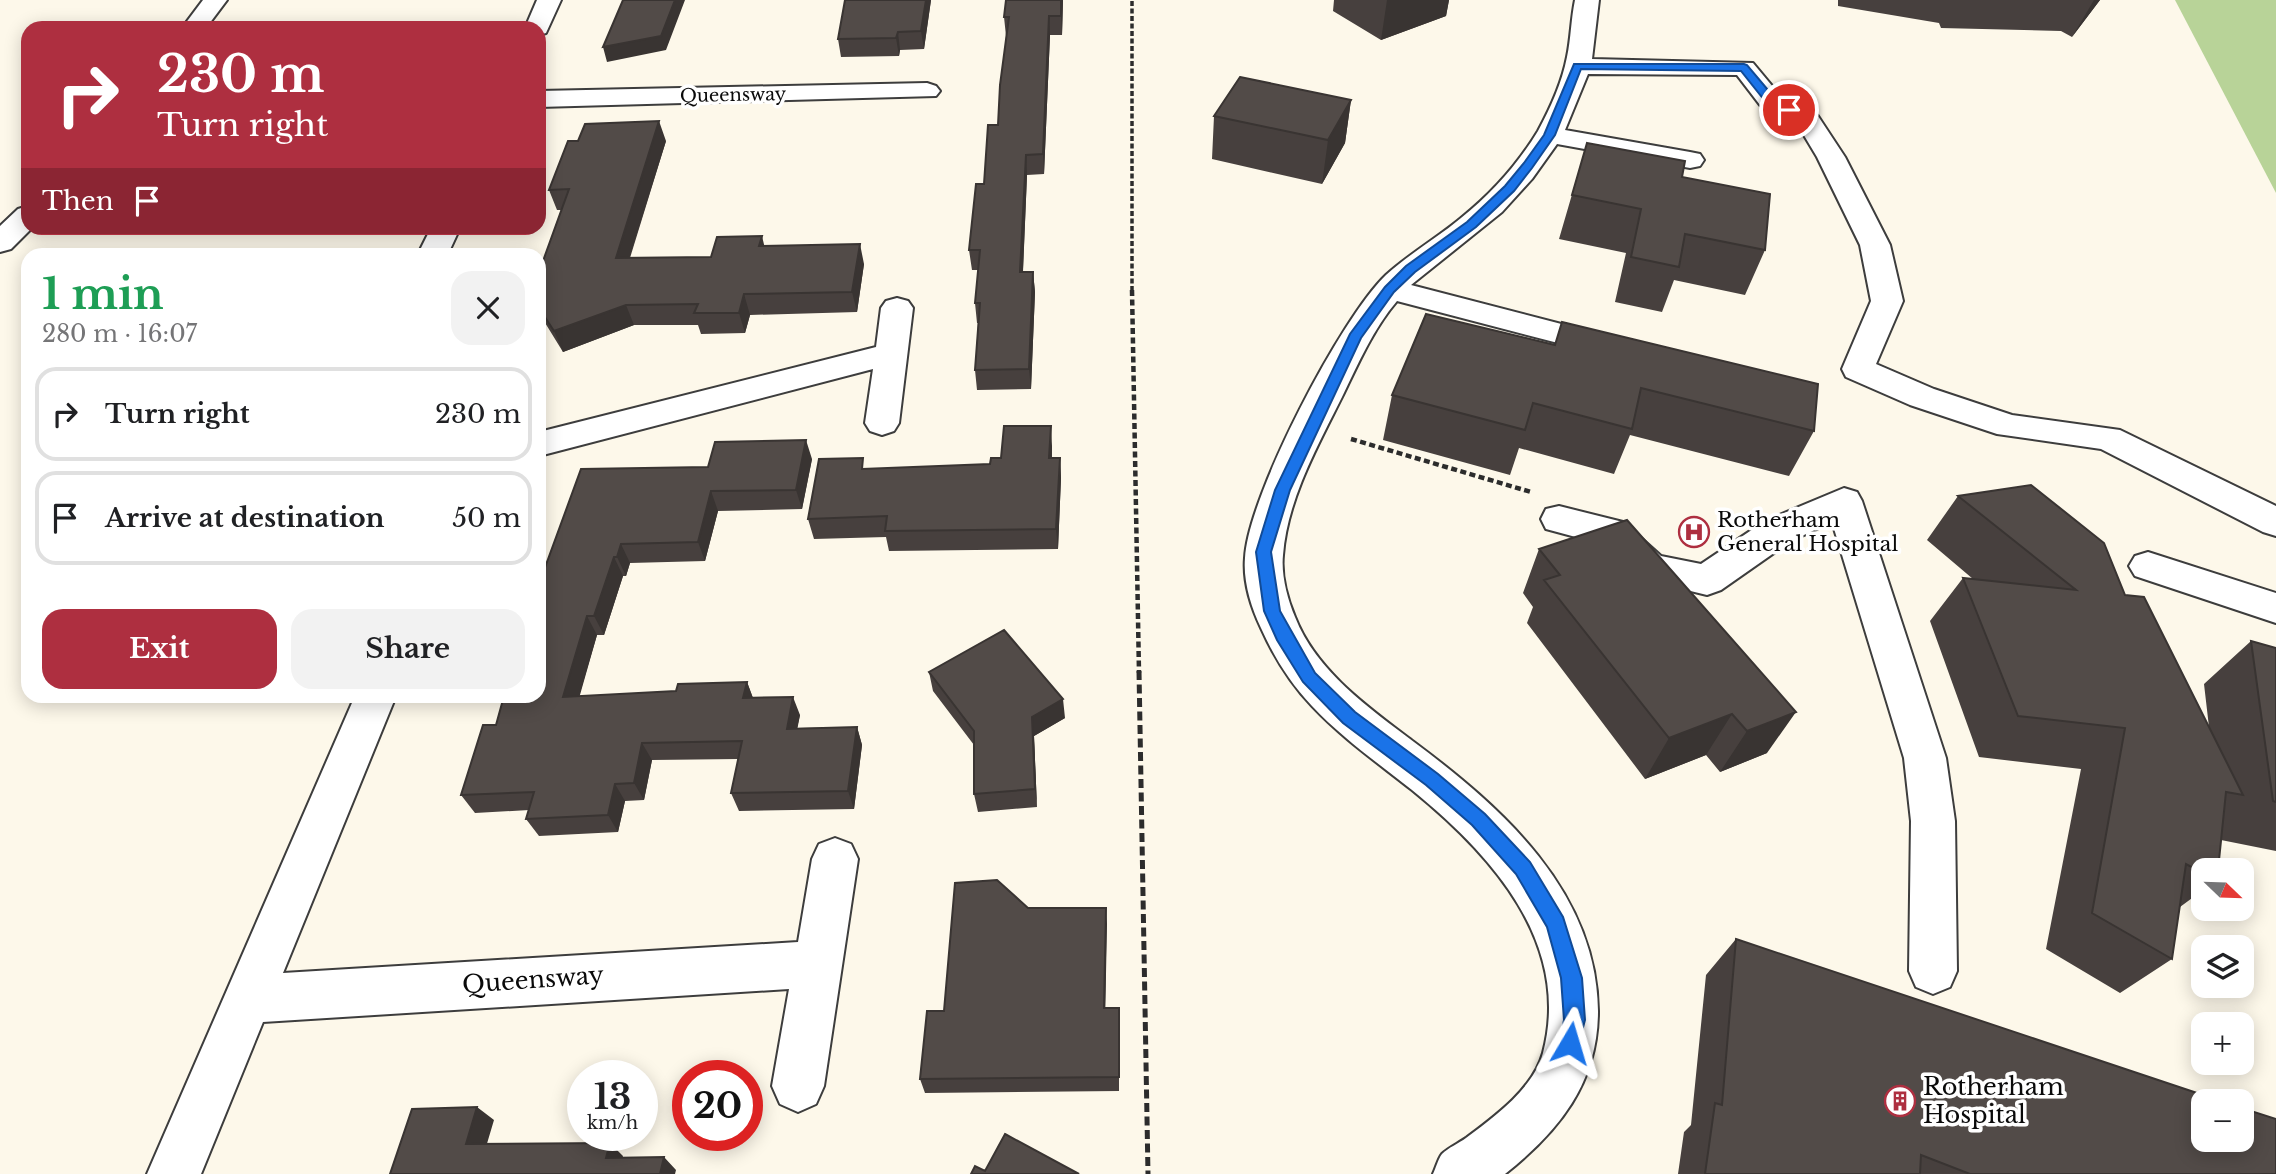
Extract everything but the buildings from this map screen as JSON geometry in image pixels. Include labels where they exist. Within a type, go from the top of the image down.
[{"type":"street","points":[[199,21],[215,0]]},
{"type":"street","points":[[540,21],[549,0]]},
{"type":"street","points":[[1460,1174],[1508,1140],[1543,1107],[1565,1066],[1574,1020],[1572,978],[1556,923],[1523,868],[1479,820],[1432,780],[1349,718],[1309,678],[1283,636],[1272,611],[1264,552],[1282,490],[1355,337],[1390,289],[1411,269],[1471,224],[1509,188],[1550,135],[1577,66],[1587,0]]},
{"type":"street","points":[[1577,66],[1744,68],[1769,99],[1809,122],[1832,157],[1875,245],[1887,301],[1857,369],[1922,397],[2009,426],[2108,438],[2276,522]]},
{"type":"street","name":"Queensway","points":[[546,99],[927,91]]},
{"type":"street","points":[[1550,135],[1690,160]]},
{"type":"street","points":[[0,243],[21,222]]},
{"type":"street","points":[[1390,289],[1558,333]]},
{"type":"street","points":[[883,423],[897,309]]},
{"type":"street","points":[[546,442],[892,353]]},
{"type":"street","points":[[1559,519],[1609,532],[1650,568],[1707,580],[1778,531],[1844,501],[1925,758],[1933,821],[1933,971]]},
{"type":"street","points":[[2148,566],[2276,608]]},
{"type":"street","points":[[174,1174],[373,703]]},
{"type":"street","points":[[798,1086],[835,859]]},
{"type":"street","name":"Queensway","points":[[248,999],[818,964]]},
{"type":"path","points":[[1132,0],[1129,186],[1148,1174]]},
{"type":"path","points":[[1310,428],[1528,490],[1559,519]]},
{"type":"green space","points":[[2175,0],[2276,0],[2276,193]]},
{"type":"place","name":"Rotherham General Hospital","points":[[1694,532]]},
{"type":"place","name":"Rotherham Hospital","points":[[1900,1101]]},
{"type":"route","points":[[1570,1043],[1574,1020],[1572,978],[1556,923],[1523,868],[1479,820],[1432,780],[1349,718],[1309,678],[1283,636],[1272,611],[1265,581],[1264,552],[1270,525],[1282,490],[1310,428],[1355,337],[1390,289],[1411,269],[1471,224],[1528,166],[1550,135],[1577,66],[1744,68],[1769,99],[1789,110]]}]
